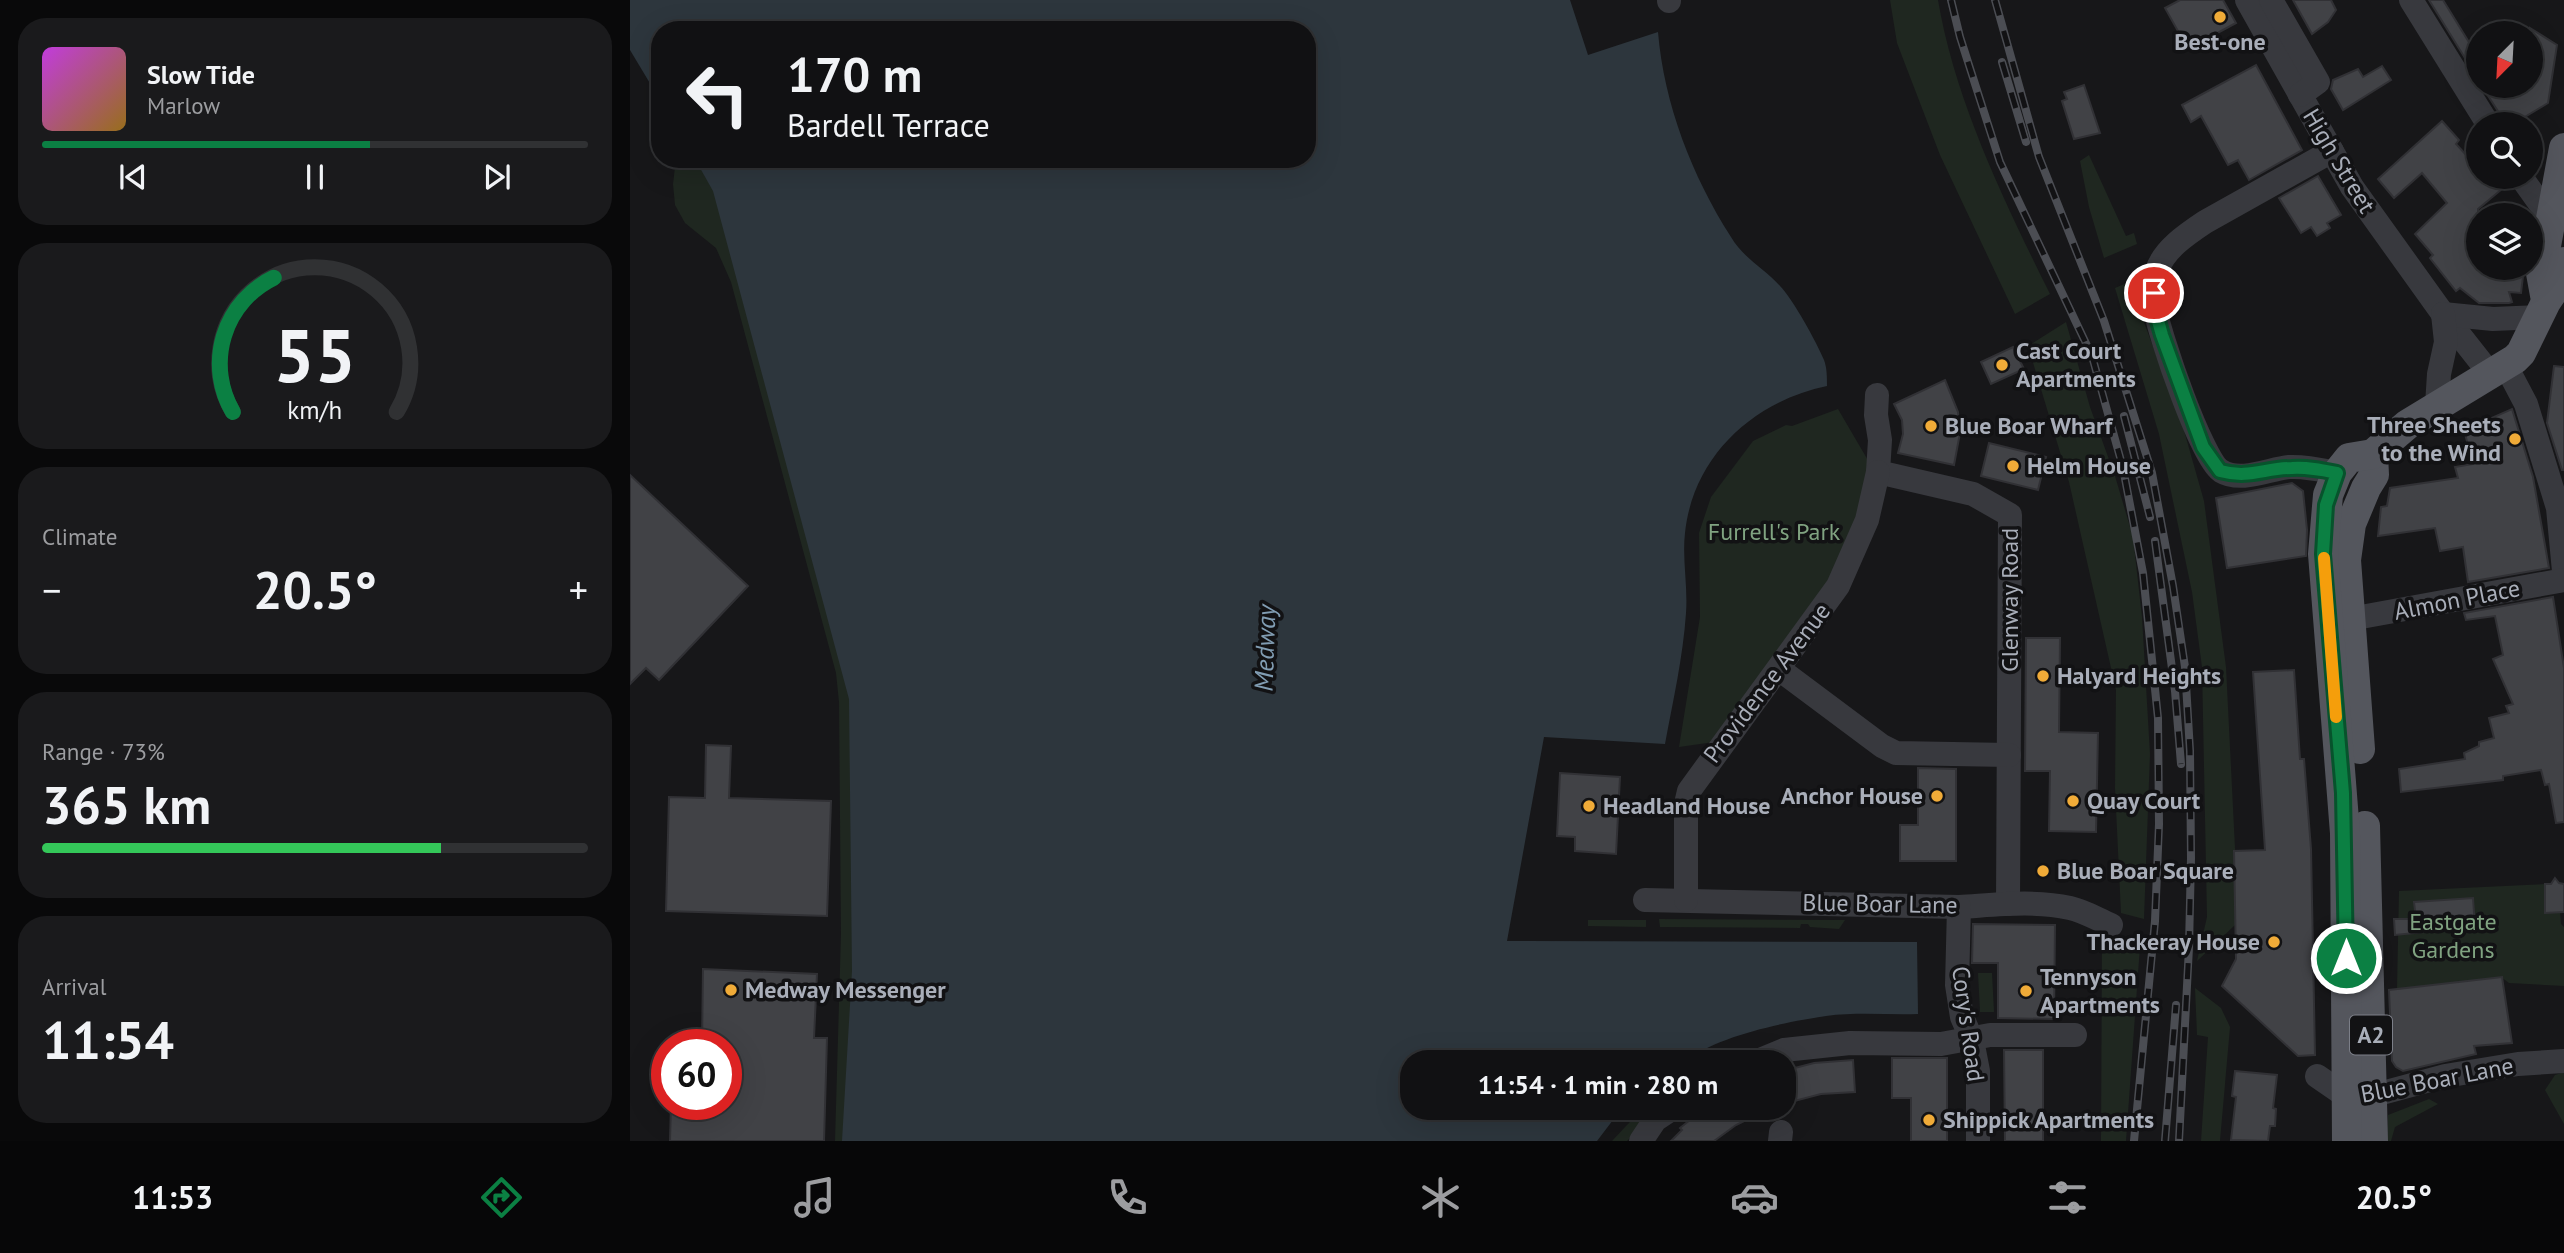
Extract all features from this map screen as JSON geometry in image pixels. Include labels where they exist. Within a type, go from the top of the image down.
[{"type":"main road","points":[[2550,308],[2541,273],[2564,148]]},
{"type":"main road","points":[[2337,473],[2350,458],[2373,454],[2437,405],[2499,371],[2521,354],[2550,308],[2564,261]]},
{"type":"main road","name":"A2","points":[[2347,1141],[2359,1096],[2367,884],[2346,559],[2348,536],[2358,504],[2374,475],[2373,454]]},
{"type":"main road","name":"A2","points":[[2337,473],[2326,505],[2323,554],[2345,833],[2359,1096],[2373,1141]]},
{"type":"street","name":"High Street","points":[[2247,0],[2352,187],[2376,222],[2444,314],[2499,371],[2526,404],[2558,508],[2564,571]]},
{"type":"street","points":[[2271,0],[2318,82],[2300,95]]},
{"type":"street","points":[[2411,0],[2481,112]]},
{"type":"street","points":[[2332,151],[2195,228],[2158,267],[2154,307],[2203,447],[2220,471],[2238,476],[2290,467],[2337,473]]},
{"type":"street","points":[[2530,189],[2551,219]]},
{"type":"street","points":[[2437,405],[2439,374],[2446,342],[2444,314],[2493,319],[2550,308]]},
{"type":"street","points":[[1877,396],[1876,415],[1880,440],[1878,472]]},
{"type":"street","name":"Providence Avenue","points":[[1686,900],[1686,803],[1689,791],[1828,602],[1847,570],[1867,520],[1878,472]]},
{"type":"street","name":"Glenway Road","points":[[1878,472],[1973,494],[2010,515],[2008,904]]},
{"type":"street","name":"Almon Place","points":[[2350,620],[2564,580]]},
{"type":"street","points":[[1779,669],[1882,746],[1896,753],[2009,755]]},
{"type":"street","name":"Blue Boar Lane","points":[[1645,900],[2069,907],[2110,925]]},
{"type":"street","name":"Cory's Road","points":[[1959,907],[1957,985],[1962,1017],[1972,1040],[1978,1071],[1978,1141]]},
{"type":"street","points":[[1783,1050],[1850,1043],[1941,1044],[1990,1035],[2075,1035]]},
{"type":"street","name":"Blue Boar Lane","points":[[2316,1076],[2359,1096],[2445,1076],[2518,1064],[2564,1061]]},
{"type":"street","points":[[1641,1141],[1656,1120]]},
{"type":"green space","points":[[1890,0],[1938,0],[1956,76],[1969,113],[1999,188],[2050,294],[2015,314],[1940,155],[1897,43]]},
{"type":"green space","points":[[2089,155],[2126,236],[2134,233],[2137,244],[2104,258],[2089,207],[2080,161]]},
{"type":"green space","points":[[675,168],[738,168],[840,590],[903,1141],[835,1141],[841,934],[839,702],[836,673],[731,282],[716,248],[685,223],[675,205]]},
{"type":"green space","points":[[2129,282],[2183,427],[2204,501],[2226,667],[2235,848],[2235,925],[2197,961],[2207,917],[2202,667],[2192,592],[2159,434],[2115,288]]},
{"type":"green space","points":[[2066,322],[2090,407],[2133,537],[2142,617],[2150,754],[2144,919],[2121,913],[2115,788],[2116,690],[2069,482],[2028,346]]},
{"type":"green space","name":"Furrell's Park","points":[[1838,409],[1876,474],[1829,582],[1714,742],[1679,747],[1700,617],[1699,533],[1711,497],[1753,441],[1786,425],[1792,426]]},
{"type":"green space","name":"Eastgate Gardens","points":[[2545,884],[2545,912],[2560,912],[2561,924],[2564,927],[2564,986],[2509,983],[2501,977],[2397,989],[2399,891]]},
{"type":"green space","points":[[1659,919],[1845,920],[1839,929],[1810,927],[1808,924],[1801,924],[1800,928],[1660,927]]},
{"type":"green space","points":[[1588,920],[1646,920],[1646,927],[1588,926]]},
{"type":"green space","points":[[2102,936],[2140,946],[2126,1141],[2101,1141]]},
{"type":"green space","points":[[1978,973],[1992,973],[1994,1012],[1980,1012]]},
{"type":"green space","points":[[2195,988],[2221,1008],[2230,1027],[2220,1141],[2201,1141],[2208,1037],[2197,1035]]},
{"type":"green space","points":[[2564,1072],[2564,1124],[2545,1090],[2555,1075]]},
{"type":"green space","points":[[2429,1099],[2438,1104],[2395,1127],[2391,1141],[2387,1141],[2388,1115]]},
{"type":"green space","points":[[1632,1120],[1647,1120],[1627,1141],[1612,1141]]},
{"type":"water","name":"Medway","points":[[630,0],[1570,0],[1588,55],[1658,32],[1666,86],[1692,164],[1736,245],[1780,286],[1798,311],[1824,360],[1827,386],[1800,393],[1775,404],[1752,419],[1732,436],[1714,457],[1700,480],[1690,505],[1685,533],[1685,629],[1665,744],[1544,737],[1507,941],[1917,942],[1918,1014],[1826,1016],[1752,1032],[1704,1050],[1400,1050],[1400,1120],[1613,1120],[1597,1141],[842,1141],[852,971],[849,699],[713,191],[700,168],[1316,168],[1316,21],[651,21],[651,85],[630,50]]},
{"type":"building","points":[[2180,0],[2223,0],[2236,23],[2188,49],[2165,8]]},
{"type":"building","points":[[2293,0],[2331,0],[2336,10],[2328,22],[2312,34]]},
{"type":"building","points":[[2429,0],[2443,0],[2466,37],[2466,60]]},
{"type":"building","points":[[2543,36],[2557,45],[2548,103],[2533,112],[2498,112],[2489,98],[2543,98]]},
{"type":"building","points":[[2256,65],[2302,150],[2249,180],[2238,160],[2228,165],[2201,116],[2191,122],[2182,105]]},
{"type":"building","points":[[2382,66],[2391,80],[2343,110],[2331,89],[2333,80],[2358,69],[2363,77]]},
{"type":"building","points":[[2084,85],[2100,133],[2074,139],[2062,101],[2067,99],[2064,92]]},
{"type":"building","points":[[2442,121],[2459,140],[2456,144],[2466,155],[2466,189],[2502,189],[2485,203],[2466,203],[2466,280],[2523,280],[2521,293],[2509,292],[2512,302],[2509,303],[2479,303],[2460,288],[2456,291],[2430,258],[2433,255],[2415,234],[2447,203],[2422,173],[2394,198],[2378,179]]},
{"type":"building","points":[[2318,176],[2341,215],[2327,223],[2330,228],[2317,236],[2311,227],[2301,233],[2279,198]]},
{"type":"building","name":"Cast Court Apartments","points":[[2013,347],[2024,369],[1991,384],[1981,362]]},
{"type":"building","points":[[2554,366],[2564,367],[2564,470],[2547,423]]},
{"type":"building","name":"Blue Boar Wharf","points":[[1945,380],[1958,412],[1960,433],[1954,465],[1898,453],[1903,434],[1902,420],[1894,404]]},
{"type":"building","points":[[2512,409],[2533,477],[2549,568],[2468,582],[2463,547],[2440,551],[2435,528],[2378,536],[2381,507],[2387,506],[2390,488],[2458,478],[2455,467],[2473,464],[2464,430]]},
{"type":"building","name":"Helm House","points":[[1989,443],[2046,457],[2038,490],[1981,476]]},
{"type":"building","points":[[630,475],[748,586],[659,680],[646,668],[630,684]]},
{"type":"building","points":[[2292,483],[2303,491],[2307,530],[2306,556],[2227,568],[2216,498]]},
{"type":"building","points":[[2553,597],[2564,668],[2564,822],[2556,823],[2549,784],[2545,785],[2541,770],[2503,776],[2503,780],[2401,792],[2399,769],[2465,759],[2464,753],[2479,746],[2479,742],[2494,738],[2489,718],[2509,713],[2506,706],[2513,704],[2493,659],[2503,655],[2495,616],[2466,620],[2464,613]]},
{"type":"building","name":"Quay Court","points":[[2026,638],[2060,638],[2059,732],[2098,733],[2096,832],[2049,831],[2050,771],[2025,771]]},
{"type":"building","name":"Thackeray House","points":[[2294,670],[2300,759],[2304,759],[2311,849],[2315,1055],[2298,1056],[2222,986],[2236,959],[2234,851],[2265,850],[2253,672]]},
{"type":"building","points":[[706,745],[731,746],[729,798],[831,801],[827,916],[666,911],[669,797],[705,798]]},
{"type":"building","name":"Anchor House","points":[[1918,768],[1956,769],[1956,861],[1900,861],[1900,825],[1918,825]]},
{"type":"building","name":"Headland House","points":[[1560,773],[1620,777],[1616,854],[1575,851],[1575,837],[1557,836]]},
{"type":"building","points":[[2555,878],[2564,884],[2564,912],[2545,913],[2545,884],[2551,884]]},
{"type":"building","points":[[2473,898],[2475,927],[2395,935],[2394,919],[2416,919],[2414,902]]},
{"type":"building","name":"Tennyson Apartments","points":[[1973,924],[2055,925],[2054,1019],[1998,1018],[1998,963],[1972,963]]},
{"type":"building","points":[[703,969],[817,974],[814,1038],[827,1038],[824,1141],[670,1141],[671,1120],[742,1120],[742,1029],[702,1029]]},
{"type":"building","points":[[2502,977],[2512,1043],[2474,1046],[2476,1054],[2403,1071],[2396,1067],[2392,1061],[2389,990]]},
{"type":"building","points":[[2004,1050],[2043,1050],[2043,1141],[2005,1141]]},
{"type":"building","name":"Shippick Apartments","points":[[1892,1058],[1947,1058],[1947,1141],[1911,1141],[1911,1098],[1892,1098]]},
{"type":"building","points":[[1853,1060],[1855,1092],[1821,1094],[1796,1101],[1796,1068],[1814,1063]]},
{"type":"building","points":[[2235,1071],[2277,1075],[2273,1108],[2276,1109],[2275,1126],[2270,1126],[2268,1141],[2231,1140],[2236,1097],[2232,1096]]},
{"type":"building","points":[[1690,1120],[1746,1120],[1714,1141],[1671,1141],[1682,1130],[1680,1128]]},
{"type":"railway","points":[[1951,0],[2000,162],[2092,356],[2123,468],[2143,573],[2158,718],[2159,824],[2155,921],[2134,1141]]},
{"type":"railway","points":[[1995,0],[2039,157],[2104,321],[2152,473],[2173,586],[2185,667],[2190,751],[2189,947],[2179,1141]]},
{"type":"railway","points":[[2002,62],[2026,142]]},
{"type":"railway","points":[[2124,416],[2150,517]]},
{"type":"railway","points":[[2155,541],[2175,691],[2181,764]]},
{"type":"railway","points":[[2165,1141],[2176,1005]]},
{"type":"slow traffic","points":[[2324,558],[2336,717]]},
{"type":"place","name":"Best-one","points":[[2220,17]]},
{"type":"place","name":"Cast Court Apartments","points":[[2002,365]]},
{"type":"place","name":"Blue Boar Wharf","points":[[1931,426]]},
{"type":"place","name":"Three Sheets to the Wind","points":[[2515,439]]},
{"type":"place","name":"Helm House","points":[[2013,466]]},
{"type":"place","name":"Halyard Heights","points":[[2043,676]]},
{"type":"place","name":"Anchor House","points":[[1937,796]]},
{"type":"place","name":"Quay Court","points":[[2073,801]]},
{"type":"place","name":"Headland House","points":[[1589,806]]},
{"type":"place","name":"Blue Boar Square","points":[[2043,871]]},
{"type":"place","name":"Thackeray House","points":[[2274,942]]},
{"type":"place","name":"Medway Messenger","points":[[731,990]]},
{"type":"place","name":"Tennyson Apartments","points":[[2026,991]]},
{"type":"place","name":"Shippick Apartments","points":[[1929,1120]]},
{"type":"route","points":[[2154,293],[2154,307],[2162,335],[2203,447],[2220,471],[2238,476],[2290,467],[2337,473],[2326,505],[2323,554],[2343,793],[2346,958]]}]
